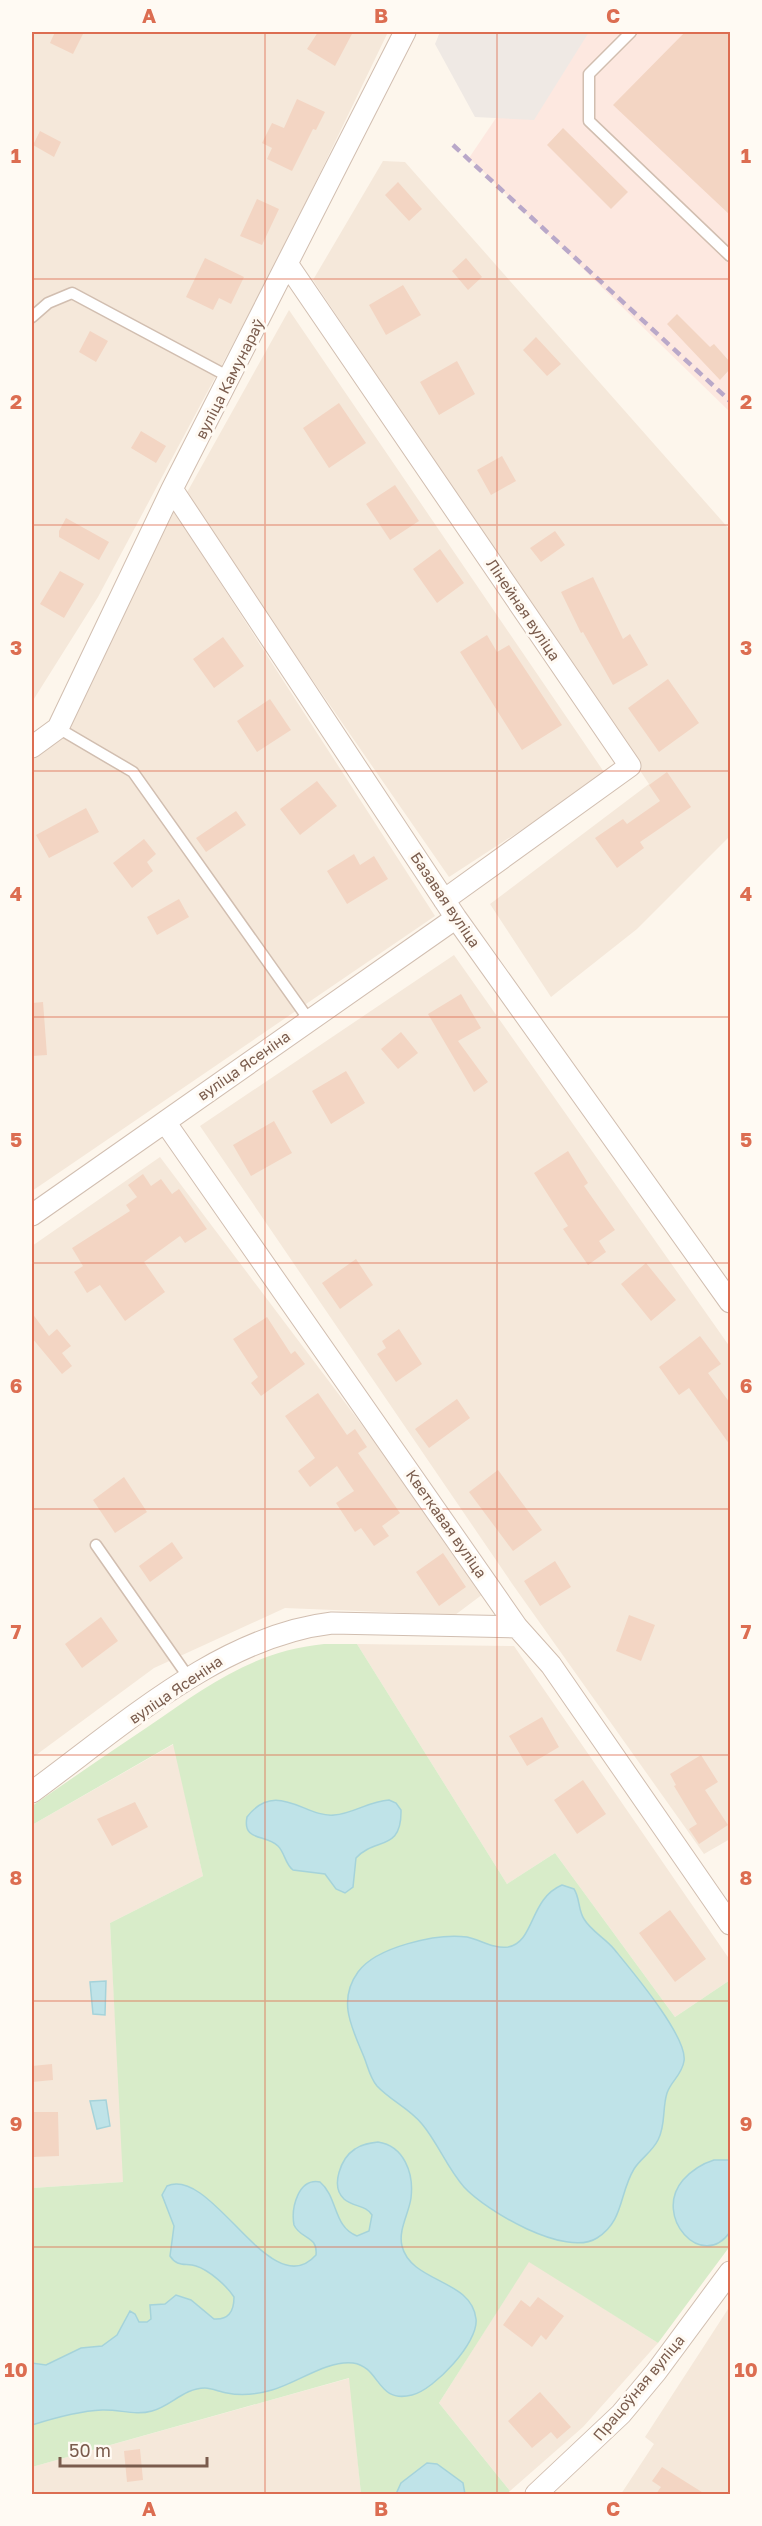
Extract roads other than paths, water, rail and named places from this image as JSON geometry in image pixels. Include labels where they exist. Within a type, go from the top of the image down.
[{"type":"street","name":"вуліца Камунараў","points":[[58,728],[172,489],[231,378],[405,32]]},
{"type":"street","name":"Лінейная вуліца","points":[[288,265],[630,766],[444,900]]},
{"type":"street","name":"Базавая вуліца","points":[[172,489],[456,918],[730,1302]]},
{"type":"street","points":[[32,747],[58,728]]},
{"type":"street","name":"вуліца Ясеніна","points":[[32,1215],[456,918]]},
{"type":"street","name":"Кветкавая вуліца","points":[[165,1122],[517,1626],[551,1665],[730,1924]]},
{"type":"street","name":"вуліца Ясеніна","points":[[32,1792],[189,1678],[241,1648],[303,1626],[361,1622],[517,1626]]},
{"type":"street","name":"Працоўная вуліца","points":[[536,2494],[621,2414],[664,2362],[730,2272]]},
{"type":"lane","points":[[631,32],[589,74],[589,121],[730,256]]},
{"type":"lane","points":[[32,317],[48,303],[72,293],[231,378]]},
{"type":"lane","points":[[58,728],[133,772],[309,1020]]},
{"type":"lane","points":[[96,1545],[189,1678]]},
{"type":"water","points":[[280,1800],[323,1814],[334,1815],[389,1800],[396,1803],[401,1810],[397,1832],[386,1842],[363,1852],[356,1858],[353,1887],[345,1893],[336,1889],[325,1874],[293,1870],[278,1846],[251,1834],[246,1825],[247,1817],[258,1806],[269,1801]]},
{"type":"water","points":[[562,1885],[574,1889],[582,1915],[587,1923],[614,1949],[657,2004],[677,2036],[683,2050],[684,2061],[667,2093],[662,2129],[658,2140],[629,2178],[617,2215],[606,2231],[597,2238],[583,2243],[566,2242],[527,2229],[490,2208],[464,2187],[422,2124],[375,2083],[351,2025],[348,2004],[348,1993],[358,1972],[378,1955],[392,1949],[424,1940],[454,1936],[467,1937],[497,1947],[508,1947],[517,1943],[528,1929],[543,1900],[551,1891]]},
{"type":"water","points":[[106,1981],[105,2015],[93,2014],[90,1982]]},
{"type":"water","points":[[106,2100],[110,2126],[97,2129],[90,2101]]},
{"type":"water","points":[[378,2142],[395,2149],[409,2170],[411,2198],[401,2240],[408,2258],[428,2275],[464,2296],[472,2306],[476,2319],[475,2329],[463,2352],[432,2384],[412,2395],[400,2396],[385,2390],[362,2366],[343,2363],[323,2368],[282,2387],[261,2393],[238,2394],[208,2388],[197,2389],[152,2411],[139,2413],[93,2411],[67,2415],[32,2425],[32,2363],[46,2365],[81,2348],[102,2346],[117,2335],[130,2311],[135,2314],[139,2322],[147,2322],[151,2319],[150,2305],[165,2304],[176,2295],[191,2300],[214,2319],[223,2318],[231,2311],[234,2297],[227,2288],[201,2268],[178,2263],[170,2256],[174,2226],[162,2195],[167,2186],[185,2185],[222,2212],[261,2250],[280,2263],[299,2266],[316,2255],[314,2244],[297,2230],[293,2218],[295,2203],[301,2189],[312,2182],[320,2182],[326,2188],[339,2219],[349,2232],[357,2236],[369,2231],[372,2215],[366,2209],[344,2199],[338,2187],[338,2180],[342,2165],[350,2153],[360,2146]]},
{"type":"water","points":[[714,2160],[730,2160],[730,2232],[719,2243],[706,2246],[695,2243],[684,2234],[677,2223],[673,2209],[675,2194],[683,2180],[697,2168]]},
{"type":"water","points":[[427,2463],[437,2464],[463,2483],[465,2494],[396,2494],[401,2483]]},
{"type":"railway","points":[[453,145],[730,401]]}]
